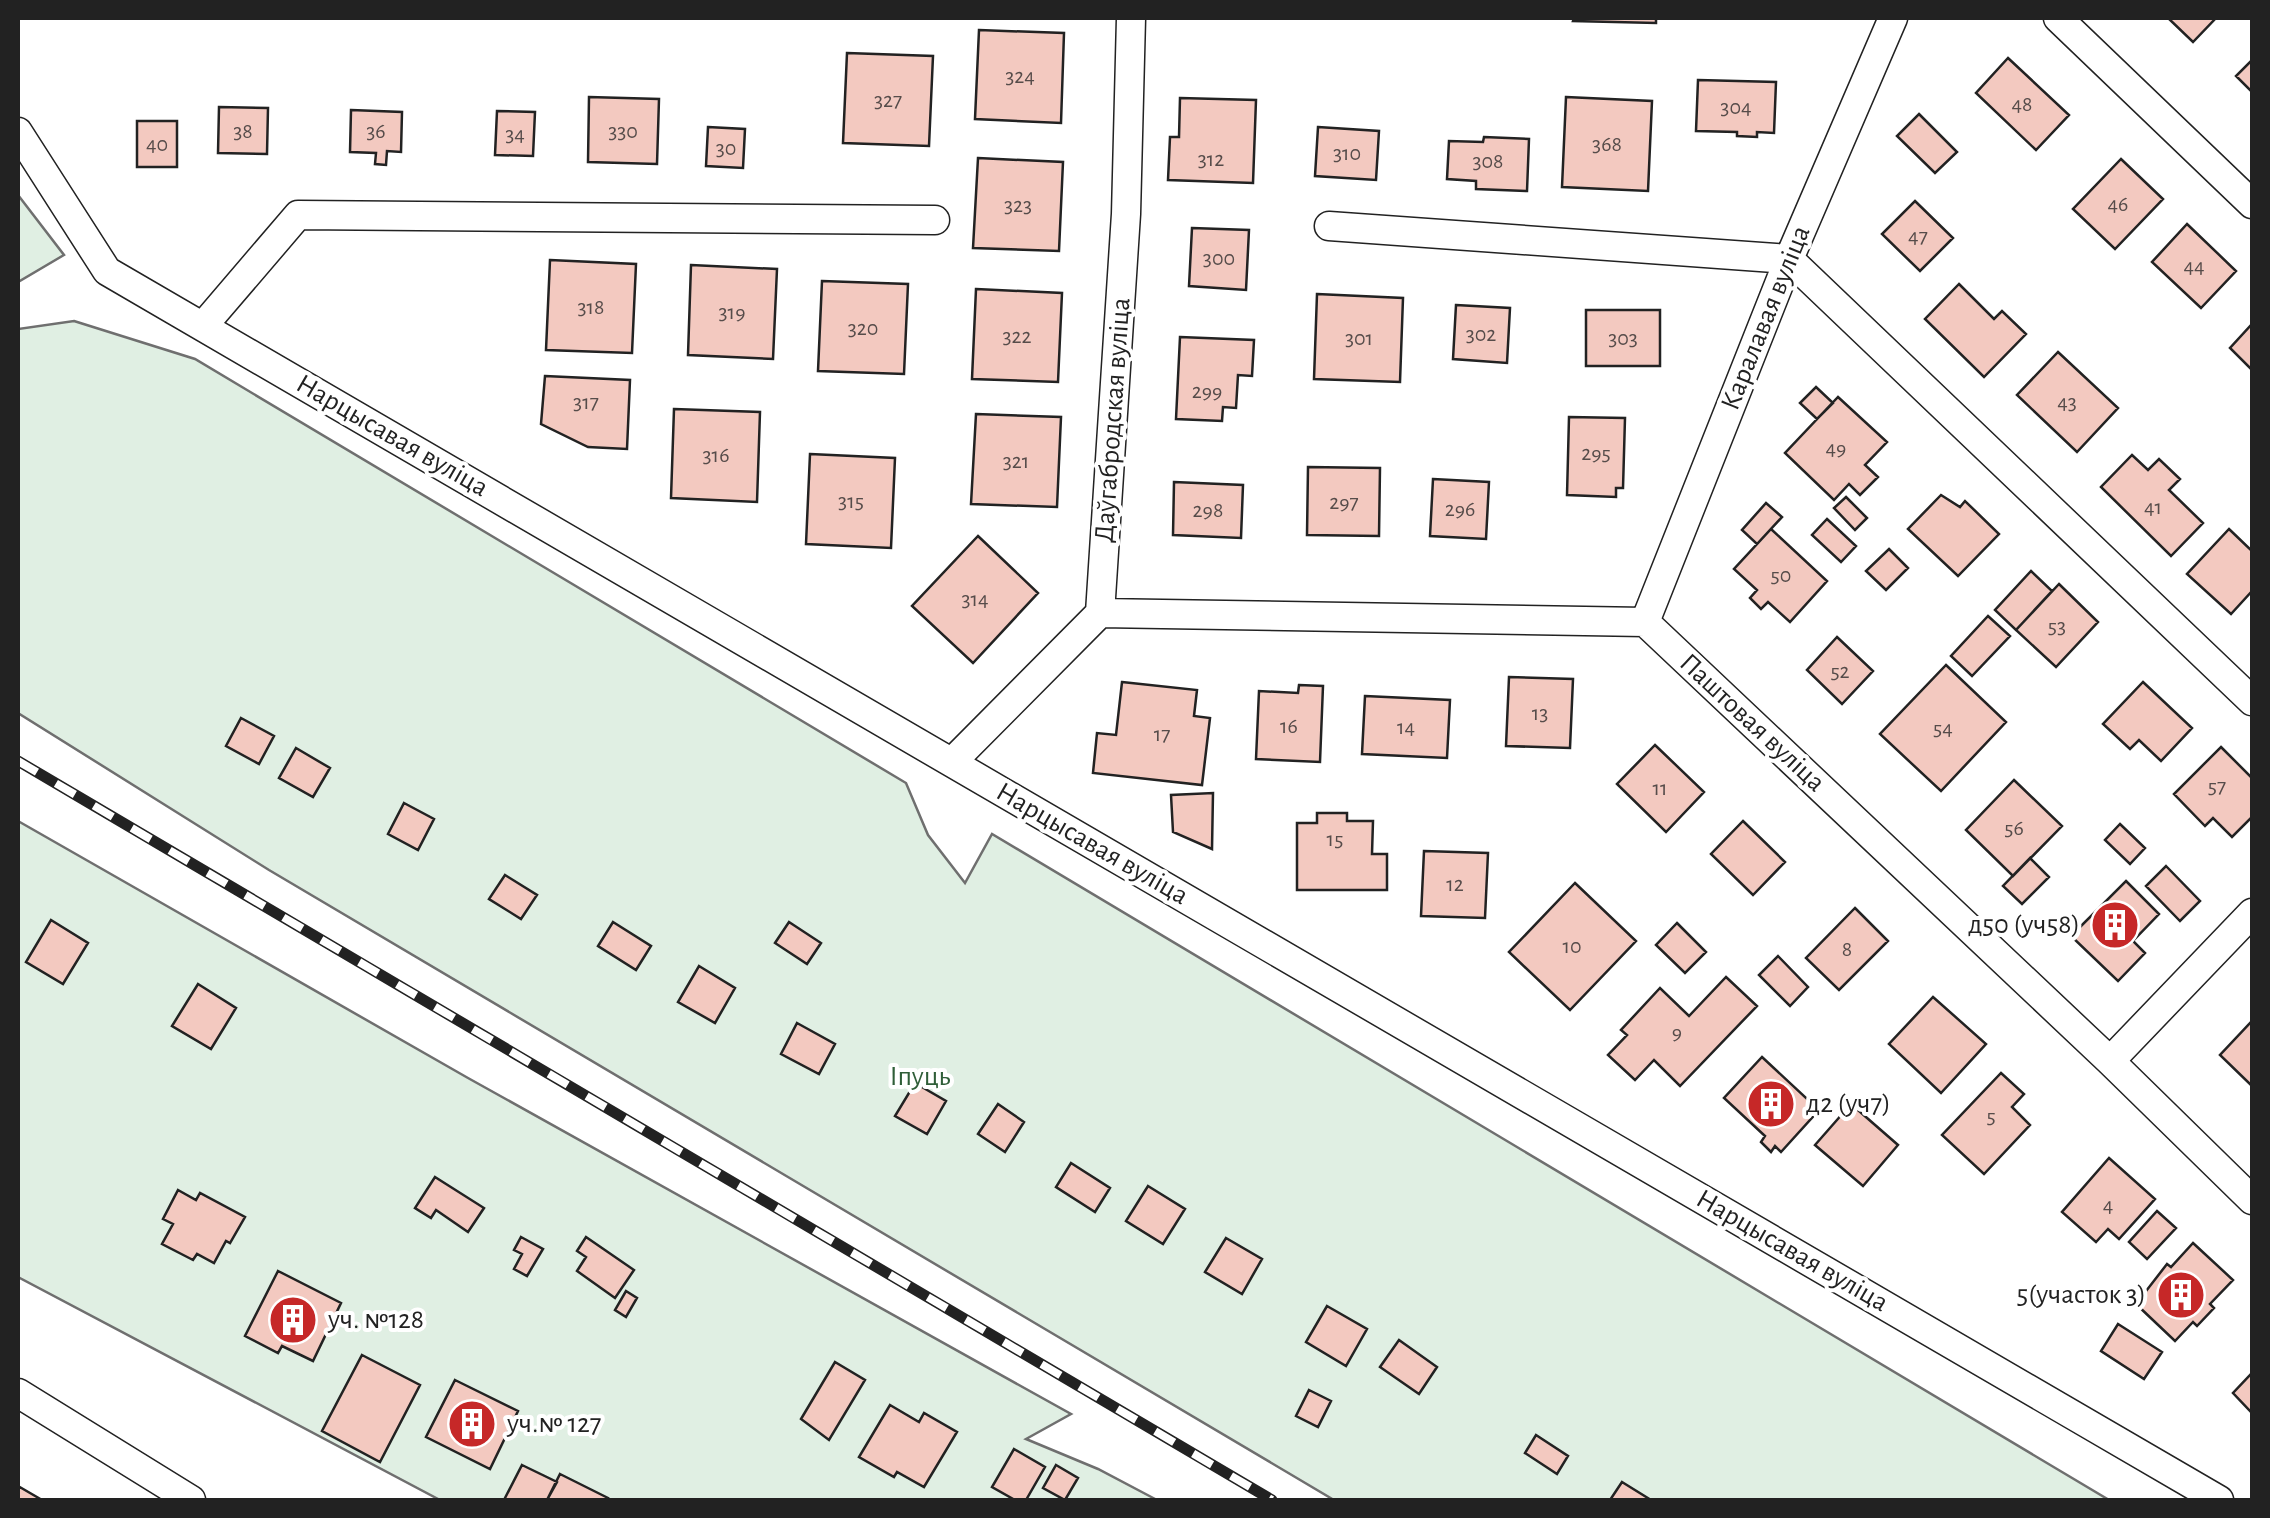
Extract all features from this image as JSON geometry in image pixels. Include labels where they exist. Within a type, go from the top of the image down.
[{"type":"street","name":"Даўгабродская вуліца","points":[[1100,614],[1126,214],[1131,18]]},
{"type":"street","name":"Каралавая вуліца","points":[[1644,622],[1789,259],[1893,18]]},
{"type":"street","points":[[2058,18],[2252,204]]},
{"type":"street","name":"Нарцысавая вуліца","points":[[18,132],[107,271],[2219,1500]]},
{"type":"street","points":[[203,326],[298,215],[935,220]]},
{"type":"street","points":[[1329,226],[1789,259],[2252,701]]},
{"type":"street","points":[[952,762],[1100,614],[1644,622]]},
{"type":"street","name":"Паштовая вуліца","points":[[1644,622],[2252,1200]]},
{"type":"street","points":[[2110,1061],[2252,914]]},
{"type":"street","points":[[18,1393],[191,1500]]},
{"type":"green space","points":[[18,195],[64,255],[18,282]]},
{"type":"green space","name":"Іпуць","points":[[74,321],[195,359],[906,783],[928,835],[965,883],[992,834],[2109,1500],[1334,1500],[269,870],[18,713],[18,329]]},
{"type":"green space","points":[[18,821],[468,1078],[1071,1414],[1026,1439],[1098,1469],[1157,1500],[440,1500],[18,1277]]},
{"type":"building","points":[[1656,18],[1656,23],[1573,21]]},
{"type":"building","points":[[2168,18],[2216,18],[2193,42]]},
{"type":"building","points":[[979,30],[1064,33],[1061,123],[975,119]]},
{"type":"building","points":[[847,53],[933,56],[929,146],[843,143]]},
{"type":"building","points":[[2008,58],[2069,115],[2036,150],[1976,93]]},
{"type":"building","points":[[2252,60],[2252,92],[2236,76]]},
{"type":"building","points":[[1698,80],[1776,82],[1774,133],[1757,132],[1757,137],[1737,136],[1737,132],[1696,131]]},
{"type":"building","points":[[589,97],[659,99],[657,164],[588,162]]},
{"type":"building","points":[[1566,97],[1652,101],[1648,191],[1562,187]]},
{"type":"building","points":[[1180,98],[1256,100],[1253,183],[1168,180],[1170,137],[1179,137]]},
{"type":"building","points":[[219,107],[268,108],[267,154],[218,153]]},
{"type":"building","points":[[351,110],[402,112],[401,152],[387,151],[386,165],[375,164],[376,153],[350,152]]},
{"type":"building","points":[[497,111],[535,112],[533,156],[495,155]]},
{"type":"building","points":[[1919,114],[1957,152],[1935,173],[1897,136]]},
{"type":"building","points":[[137,121],[177,121],[177,167],[137,167]]},
{"type":"building","points":[[708,127],[745,129],[743,168],[706,166]]},
{"type":"building","points":[[1318,127],[1379,131],[1376,180],[1315,176]]},
{"type":"building","points":[[1484,137],[1529,139],[1527,191],[1476,189],[1476,181],[1447,179],[1449,141],[1483,142]]},
{"type":"building","points":[[978,158],[1063,162],[1059,251],[973,248]]},
{"type":"building","points":[[2121,159],[2163,199],[2115,249],[2073,209]]},
{"type":"building","points":[[1915,201],[1953,238],[1920,271],[1882,234]]},
{"type":"building","points":[[2187,224],[2236,271],[2201,308],[2152,262]]},
{"type":"building","points":[[1192,228],[1249,230],[1246,290],[1189,286]]},
{"type":"building","points":[[550,260],[636,264],[632,353],[546,350]]},
{"type":"building","points":[[691,265],[777,269],[773,359],[688,355]]},
{"type":"building","points":[[822,281],[908,284],[904,374],[818,371]]},
{"type":"building","points":[[1959,284],[1994,319],[2002,311],[2026,334],[1984,377],[1925,319]]},
{"type":"building","points":[[976,289],[1062,293],[1058,382],[972,379]]},
{"type":"building","points":[[1317,294],[1403,298],[1400,382],[1314,379]]},
{"type":"building","points":[[1456,305],[1510,308],[1507,363],[1453,359]]},
{"type":"building","points":[[1586,310],[1660,310],[1660,366],[1586,366]]},
{"type":"building","points":[[2252,324],[2252,370],[2230,348]]},
{"type":"building","points":[[1180,337],[1254,340],[1252,376],[1238,375],[1236,408],[1223,407],[1222,421],[1176,419]]},
{"type":"building","points":[[2058,352],[2118,408],[2077,452],[2017,395]]},
{"type":"building","points":[[545,376],[630,380],[627,449],[588,447],[541,424]]},
{"type":"building","points":[[1816,387],[1833,403],[1817,419],[1800,403]]},
{"type":"building","points":[[1838,397],[1887,442],[1865,465],[1878,477],[1860,495],[1849,484],[1834,500],[1785,453]]},
{"type":"building","points":[[674,409],[760,412],[757,502],[671,498]]},
{"type":"building","points":[[976,414],[1061,417],[1057,507],[971,504]]},
{"type":"building","points":[[1569,417],[1625,418],[1623,488],[1616,488],[1616,497],[1567,495]]},
{"type":"building","points":[[810,454],[895,458],[891,548],[806,544]]},
{"type":"building","points":[[2132,455],[2148,470],[2159,459],[2180,479],[2169,490],[2203,523],[2171,556],[2101,487]]},
{"type":"building","points":[[1308,467],[1380,468],[1379,536],[1307,535]]},
{"type":"building","points":[[1433,479],[1489,482],[1486,539],[1430,536]]},
{"type":"building","points":[[1174,482],[1243,485],[1241,538],[1173,535]]},
{"type":"building","points":[[1941,495],[1960,507],[1965,501],[1999,534],[1958,576],[1908,529]]},
{"type":"building","points":[[1846,497],[1867,518],[1855,530],[1834,508]]},
{"type":"building","points":[[1766,503],[1782,517],[1757,544],[1742,530]]},
{"type":"building","points":[[1827,519],[1856,546],[1841,562],[1812,535]]},
{"type":"building","points":[[1771,529],[1827,581],[1790,622],[1768,602],[1761,609],[1750,598],[1757,590],[1734,569]]},
{"type":"building","points":[[2229,529],[2252,551],[2252,591],[2231,614],[2187,574]]},
{"type":"building","points":[[978,536],[1038,593],[973,663],[912,606]]},
{"type":"building","points":[[1889,549],[1908,568],[1886,590],[1866,571]]},
{"type":"building","points":[[2031,571],[2052,591],[2016,630],[1995,610]]},
{"type":"building","points":[[2059,584],[2098,622],[2056,667],[2016,630]]},
{"type":"building","points":[[1988,616],[2010,636],[1972,676],[1951,656]]},
{"type":"building","points":[[1837,637],[1873,671],[1842,704],[1807,670]]},
{"type":"building","points":[[1946,665],[2006,722],[1941,791],[1880,734]]},
{"type":"building","points":[[1509,677],[1573,679],[1570,748],[1506,746]]},
{"type":"building","points":[[1122,682],[1197,690],[1194,716],[1210,718],[1202,785],[1093,773],[1097,733],[1116,735]]},
{"type":"building","points":[[2143,682],[2192,728],[2161,761],[2139,740],[2130,749],[2103,724]]},
{"type":"building","points":[[1299,685],[1323,686],[1320,762],[1256,759],[1259,691],[1298,693]]},
{"type":"building","points":[[1365,696],[1450,700],[1447,758],[1362,754]]},
{"type":"building","points":[[241,718],[274,736],[259,764],[226,746]]},
{"type":"building","points":[[1655,745],[1704,792],[1666,832],[1617,784]]},
{"type":"building","points":[[2221,747],[2252,778],[2252,817],[2232,837],[2213,818],[2205,826],[2174,794]]},
{"type":"building","points":[[296,748],[330,768],[313,797],[279,778]]},
{"type":"building","points":[[2014,780],[2062,826],[2013,876],[1966,830]]},
{"type":"building","points":[[1213,793],[1212,849],[1173,832],[1171,795]]},
{"type":"building","points":[[404,803],[434,819],[418,850],[388,834]]},
{"type":"building","points":[[1317,813],[1347,813],[1347,821],[1373,821],[1372,854],[1387,854],[1387,890],[1297,890],[1297,823],[1317,823]]},
{"type":"building","points":[[1743,821],[1785,862],[1753,895],[1711,854]]},
{"type":"building","points":[[2120,824],[2145,848],[2130,864],[2105,840]]},
{"type":"building","points":[[1424,851],[1488,853],[1485,918],[1421,916]]},
{"type":"building","points":[[2030,858],[2049,877],[2022,904],[2003,886]]},
{"type":"building","points":[[2166,866],[2200,901],[2180,921],[2146,886]]},
{"type":"building","points":[[505,875],[537,895],[521,919],[489,899]]},
{"type":"building","name":"д50 (уч58)","points":[[2126,881],[2159,914],[2133,941],[2145,953],[2118,981],[2071,936]]},
{"type":"building","points":[[1575,883],[1636,941],[1570,1010],[1509,952]]},
{"type":"building","points":[[1855,908],[1888,941],[1839,990],[1806,958]]},
{"type":"building","points":[[51,920],[88,943],[63,984],[26,962]]},
{"type":"building","points":[[613,922],[651,946],[636,970],[598,946]]},
{"type":"building","points":[[789,922],[821,943],[807,964],[775,943]]},
{"type":"building","points":[[1677,923],[1706,952],[1685,973],[1656,945]]},
{"type":"building","points":[[1778,956],[1808,987],[1790,1006],[1759,975]]},
{"type":"building","points":[[699,966],[735,988],[715,1023],[678,1002]]},
{"type":"building","points":[[1726,977],[1757,1006],[1680,1086],[1654,1060],[1635,1080],[1608,1055],[1627,1035],[1621,1030],[1660,988],[1689,1016]]},
{"type":"building","points":[[198,984],[236,1008],[211,1049],[172,1026]]},
{"type":"building","points":[[1933,997],[1986,1044],[1941,1093],[1889,1044]]},
{"type":"building","points":[[2252,1021],[2252,1086],[2220,1055]]},
{"type":"building","points":[[797,1023],[835,1044],[819,1074],[781,1054]]},
{"type":"building","name":"д2 (уч7)","points":[[1762,1057],[1819,1110],[1781,1152],[1775,1146],[1771,1152],[1761,1142],[1765,1136],[1724,1098]]},
{"type":"building","points":[[2001,1073],[2024,1094],[2012,1107],[2030,1125],[1984,1174],[1942,1135]]},
{"type":"building","points":[[915,1083],[946,1101],[927,1134],[895,1116]]},
{"type":"building","points":[[998,1104],[1024,1122],[1005,1152],[978,1134]]},
{"type":"building","points":[[1851,1104],[1898,1145],[1863,1186],[1815,1145]]},
{"type":"building","points":[[2109,1158],[2155,1199],[2119,1239],[2108,1229],[2096,1242],[2062,1212]]},
{"type":"building","points":[[1071,1163],[1110,1188],[1095,1212],[1056,1187]]},
{"type":"building","points":[[435,1177],[484,1208],[468,1232],[436,1210],[431,1218],[415,1208]]},
{"type":"building","points":[[1148,1186],[1185,1209],[1163,1244],[1126,1221]]},
{"type":"building","points":[[178,1190],[196,1200],[200,1193],[245,1217],[214,1263],[197,1254],[193,1260],[162,1244],[173,1224],[163,1219]]},
{"type":"building","points":[[2157,1211],[2176,1228],[2147,1259],[2129,1242]]},
{"type":"building","points":[[521,1237],[543,1249],[527,1276],[514,1269],[522,1254],[514,1250]]},
{"type":"building","points":[[586,1237],[634,1270],[615,1298],[577,1271],[586,1257],[577,1251]]},
{"type":"building","points":[[1226,1238],[1262,1259],[1242,1294],[1205,1272]]},
{"type":"building","name":"5(участок 3)","points":[[2193,1243],[2233,1280],[2210,1304],[2214,1308],[2197,1326],[2193,1322],[2175,1341],[2136,1304],[2167,1264],[2171,1267]]},
{"type":"building","name":"уч. №128","points":[[278,1271],[341,1303],[313,1361],[282,1346],[278,1353],[245,1336]]},
{"type":"building","points":[[626,1291],[637,1298],[626,1317],[615,1310]]},
{"type":"building","points":[[1327,1306],[1367,1329],[1346,1366],[1306,1342]]},
{"type":"building","points":[[2118,1324],[2162,1352],[2144,1379],[2101,1351]]},
{"type":"building","points":[[1399,1340],[1437,1367],[1419,1394],[1380,1367]]},
{"type":"building","points":[[362,1355],[420,1385],[380,1462],[322,1431]]},
{"type":"building","points":[[835,1362],[865,1380],[829,1440],[801,1419]]},
{"type":"building","points":[[2252,1373],[2252,1413],[2233,1393]]},
{"type":"building","name":"уч.№ 127","points":[[455,1380],[518,1411],[490,1469],[426,1437]]},
{"type":"building","points":[[1309,1390],[1331,1401],[1318,1427],[1296,1416]]},
{"type":"building","points":[[890,1405],[919,1422],[924,1413],[957,1432],[924,1487],[897,1472],[894,1477],[859,1457]]},
{"type":"building","points":[[1536,1435],[1568,1456],[1557,1474],[1525,1453]]},
{"type":"building","points":[[1014,1449],[1045,1467],[1026,1500],[1015,1500],[992,1487]]},
{"type":"building","points":[[522,1465],[557,1482],[547,1500],[504,1500]]},
{"type":"building","points":[[1056,1465],[1078,1478],[1065,1500],[1043,1488]]},
{"type":"building","points":[[560,1474],[608,1498],[607,1500],[547,1500]]},
{"type":"building","points":[[1622,1482],[1651,1500],[1610,1500]]},
{"type":"building","points":[[18,1486],[42,1500],[18,1500]]},
{"type":"railway","points":[[18,761],[1272,1500]]},
{"type":"place","name":"д50 (уч58)","points":[[2115,925]]},
{"type":"place","name":"д2 (уч7)","points":[[1771,1104]]},
{"type":"place","name":"5(участок 3)","points":[[2181,1295]]},
{"type":"place","name":"уч. №128","points":[[293,1320]]},
{"type":"place","name":"уч.№ 127","points":[[472,1424]]}]
